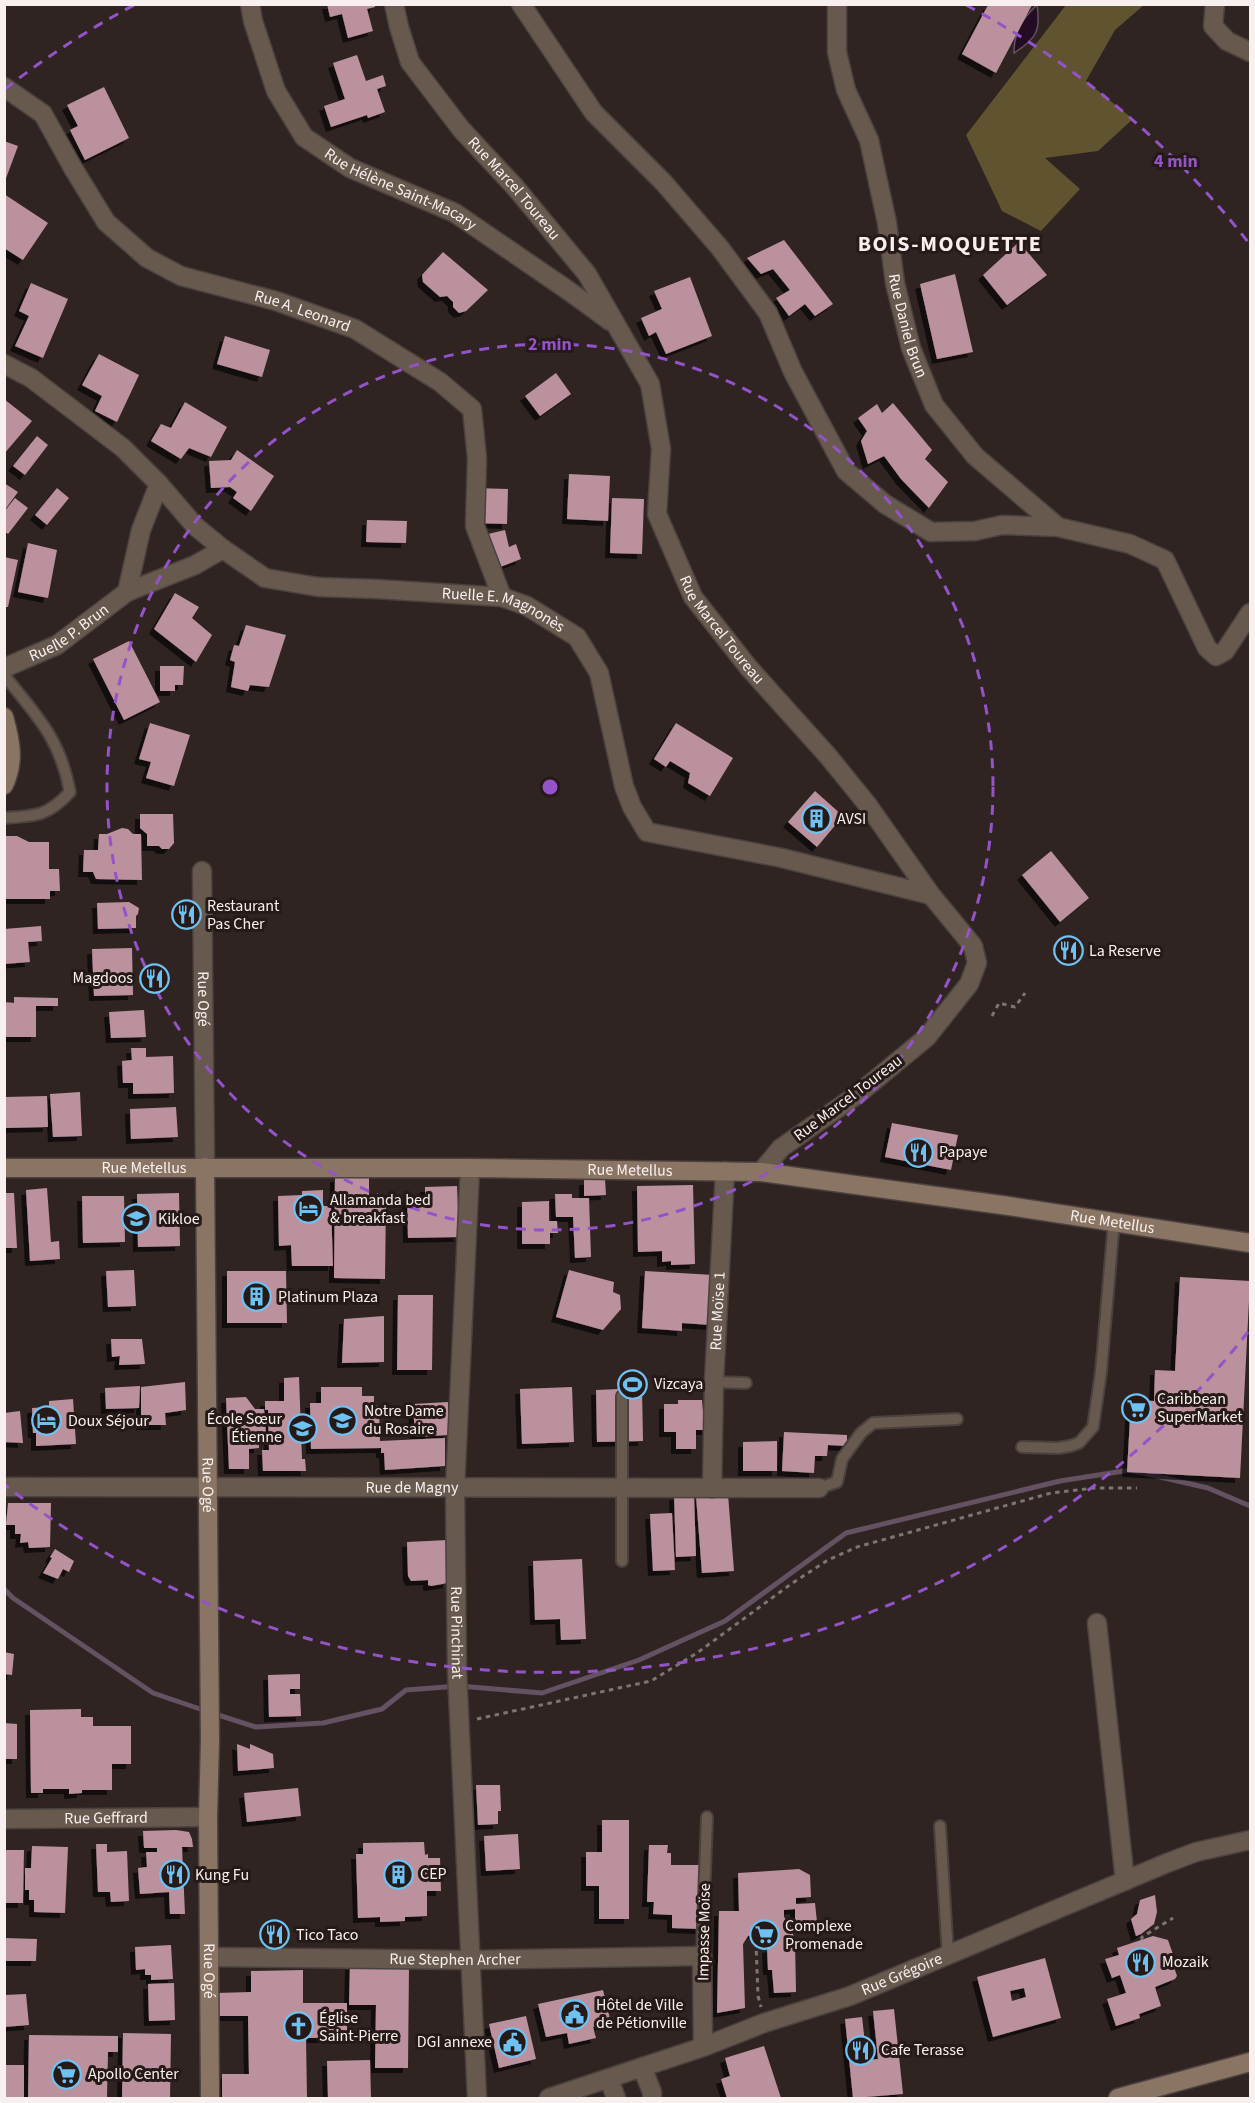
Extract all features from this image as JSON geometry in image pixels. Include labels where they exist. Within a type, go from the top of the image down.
[{"type":"street","name":"Rue Hélène Saint-Macary","points":[[250,4],[253,21],[276,91],[304,137],[350,168],[455,213],[616,326]]},
{"type":"street","name":"Rue Marcel Toureau","points":[[394,4],[410,62],[461,129],[515,188],[587,274],[650,384],[661,449],[657,514],[693,597],[749,668],[861,796],[931,895],[973,945],[977,963],[969,984],[927,1037],[858,1094],[781,1148],[761,1172]]},
{"type":"street","points":[[521,4],[594,113],[664,183],[720,248],[768,313],[793,372],[846,471],[885,504],[931,532],[975,531],[1002,525],[1058,527],[1130,544],[1165,560],[1207,648],[1216,656],[1225,651],[1251,613]]},
{"type":"street","name":"Rue Daniel Brun","points":[[837,4],[837,52],[846,90],[869,140],[887,223],[898,294],[911,348],[934,405],[975,456],[1058,527]]},
{"type":"street","points":[[1215,4],[1213,26],[1227,41],[1251,52]]},
{"type":"street","name":"Rue A. Leonard","points":[[4,87],[43,114],[106,222],[147,258],[181,276],[276,301],[355,329],[440,381],[472,409],[477,458],[475,526],[502,597]]},
{"type":"street","name":"Ruelle E. Magnonès","points":[[4,364],[31,378],[123,448],[159,483],[195,526],[265,578],[318,587],[376,588],[502,597],[527,606],[577,637],[599,673],[624,786],[632,807],[647,832],[782,858],[931,895]]},
{"type":"street","points":[[128,592],[141,530],[159,483]]},
{"type":"street","name":"Ruelle P. Brun","points":[[4,668],[57,645],[128,592],[195,566],[223,549]]},
{"type":"street","points":[[4,717],[10,737],[11,769],[4,785]]},
{"type":"street","name":"Rue Ogé","points":[[202,871],[210,1688],[208,1817],[210,2098]]},
{"type":"street","name":"Rue Metellus","points":[[4,1168],[470,1168],[761,1172],[1114,1221],[1251,1243]]},
{"type":"street","name":"Rue Pinchinat","points":[[470,1168],[455,1488],[457,1671],[477,2098]]},
{"type":"street","name":"Rue Moïse 1","points":[[712,1488],[714,1382],[725,1171]]},
{"type":"street","name":"Rue de Magny","points":[[4,1487],[819,1488]]},
{"type":"street","points":[[1096,1623],[1125,1881]]},
{"type":"street","name":"Rue Geffrard","points":[[4,1820],[208,1817]]},
{"type":"street","name":"Rue Grégoire","points":[[549,2098],[703,2047],[764,2023],[850,1996],[1196,1852],[1251,1840]]},
{"type":"street","name":"Rue Stephen Archer","points":[[209,1957],[471,1960],[702,1956]]},
{"type":"street","name":"Impasse Moïse","points":[[702,1956],[703,2047]]},
{"type":"street","points":[[1118,2098],[1155,2093],[1251,2062]]},
{"type":"street","points":[[642,2067],[652,2092],[652,2098]]},
{"type":"street","points":[[609,2079],[616,2098]]},
{"type":"lane","points":[[4,675],[50,733],[67,771],[70,792],[59,805],[38,815],[4,818]]},
{"type":"lane","points":[[1022,1447],[1058,1449],[1070,1446],[1079,1443],[1093,1427],[1101,1372],[1114,1221]]},
{"type":"lane","points":[[714,1382],[746,1383]]},
{"type":"lane","points":[[622,1396],[622,1561]]},
{"type":"lane","points":[[819,1488],[837,1482],[842,1460],[861,1433],[873,1423],[957,1419]]},
{"type":"lane","name":"Impasse Moïse","points":[[702,1956],[707,1817]]},
{"type":"lane","points":[[940,1826],[948,1956]]},
{"type":"path","points":[[992,1016],[999,1003],[1015,1007],[1024,993]]},
{"type":"path","points":[[459,1715],[516,1712],[651,1681],[697,1653],[800,1578],[828,1560],[857,1547],[1051,1493],[1094,1488],[1137,1488]]},
{"type":"path","points":[[1142,1940],[1142,1937],[1173,1918]]},
{"type":"path","points":[[756,1942],[758,1996],[764,2023]]},
{"type":"shaded area","points":[[1037,5],[1038,22],[1035,34],[1014,53],[1015,39],[1020,26]]},
{"type":"shaded area","points":[[1066,5],[1144,5],[1115,30],[1086,81],[1133,119],[1098,151],[1045,158],[1080,189],[1041,231],[1002,211],[966,135]]},
{"type":"building","points":[[327,4],[375,4],[375,7],[367,9],[373,31],[348,38],[342,14],[330,17]]},
{"type":"building","points":[[988,5],[1032,5],[996,73],[962,54]]},
{"type":"building","points":[[357,55],[366,81],[383,75],[386,86],[377,89],[385,112],[368,118],[367,115],[331,127],[324,106],[345,99],[333,63]]},
{"type":"building","points":[[104,87],[129,138],[85,160],[70,130],[78,126],[67,105]]},
{"type":"building","points":[[4,141],[18,146],[5,181],[4,181]]},
{"type":"building","points":[[4,194],[48,223],[23,260],[4,248]]},
{"type":"building","points":[[784,240],[833,304],[815,316],[805,304],[789,316],[776,298],[790,290],[773,269],[761,274],[747,258]]},
{"type":"building","points":[[1019,242],[1047,275],[1007,305],[983,275]]},
{"type":"building","points":[[443,252],[488,290],[466,311],[459,313],[447,296],[440,297],[423,282],[422,275]]},
{"type":"building","points":[[955,274],[973,352],[937,359],[920,284]]},
{"type":"building","points":[[690,277],[712,336],[666,354],[656,332],[649,336],[641,318],[662,309],[654,291]]},
{"type":"building","points":[[31,283],[68,299],[43,358],[15,346],[29,316],[19,311]]},
{"type":"building","points":[[225,336],[270,350],[262,377],[217,364]]},
{"type":"building","points":[[99,354],[139,375],[117,422],[95,411],[102,396],[82,385]]},
{"type":"building","points":[[556,373],[571,394],[540,416],[525,396]]},
{"type":"building","points":[[4,399],[32,421],[4,454]]},
{"type":"building","points":[[185,402],[227,427],[211,457],[189,448],[181,459],[151,441],[161,424],[171,428]]},
{"type":"building","points":[[893,403],[932,450],[925,459],[948,482],[929,508],[901,479],[884,456],[868,464],[861,441],[867,431],[858,418],[877,404],[882,413]]},
{"type":"building","points":[[37,436],[48,445],[25,475],[13,466]]},
{"type":"building","points":[[237,450],[274,476],[251,511],[233,498],[237,492],[230,487],[211,488],[209,461],[231,460]]},
{"type":"building","points":[[569,474],[610,476],[608,521],[567,519]]},
{"type":"building","points":[[4,483],[18,492],[4,511]]},
{"type":"building","points":[[57,488],[69,498],[47,525],[35,515]]},
{"type":"building","points":[[474,488],[508,489],[507,524],[473,523]]},
{"type":"building","points":[[15,498],[28,508],[8,534],[4,531],[4,512]]},
{"type":"building","points":[[612,498],[644,499],[642,554],[610,553]]},
{"type":"building","points":[[367,520],[407,521],[406,543],[366,542]]},
{"type":"building","points":[[505,530],[509,547],[516,544],[521,559],[492,570],[492,553],[488,534]]},
{"type":"building","points":[[28,543],[57,550],[48,598],[18,592]]},
{"type":"building","points":[[4,557],[18,560],[8,607],[4,607]]},
{"type":"building","points":[[175,593],[199,607],[192,618],[212,635],[196,662],[154,629]]},
{"type":"building","points":[[246,625],[286,635],[269,687],[250,685],[248,691],[231,687],[235,662],[230,660],[234,645],[239,646]]},
{"type":"building","points":[[129,641],[160,702],[124,720],[93,659]]},
{"type":"building","points":[[160,666],[184,666],[183,685],[175,685],[175,691],[160,691]]},
{"type":"building","points":[[150,723],[190,735],[174,786],[146,778],[151,762],[139,759]]},
{"type":"building","points":[[676,723],[733,758],[710,796],[688,783],[690,773],[670,761],[666,767],[654,759]]},
{"type":"building","name":"AVSI","points":[[815,791],[843,816],[817,847],[788,822]]},
{"type":"building","points":[[140,814],[173,814],[174,843],[169,849],[147,846],[147,834],[140,828]]},
{"type":"building","points":[[122,828],[128,829],[133,834],[141,834],[142,880],[96,879],[93,872],[83,872],[84,850],[98,850],[99,834],[107,834]]},
{"type":"building","points":[[4,836],[17,836],[29,842],[49,842],[49,869],[59,869],[60,891],[50,891],[50,899],[4,899]]},
{"type":"building","points":[[1051,851],[1089,898],[1060,922],[1022,875]]},
{"type":"building","points":[[129,902],[139,908],[136,928],[98,929],[97,903]]},
{"type":"building","points":[[41,926],[42,941],[28,942],[30,962],[4,964],[4,929]]},
{"type":"building","points":[[132,948],[133,995],[94,996],[92,949]]},
{"type":"building","points":[[14,997],[58,998],[58,1006],[36,1006],[36,1037],[4,1037],[4,1002],[14,1003]]},
{"type":"building","points":[[144,1010],[146,1037],[111,1038],[109,1012]]},
{"type":"building","points":[[131,1048],[146,1048],[146,1057],[173,1056],[174,1093],[133,1094],[133,1083],[123,1083],[122,1061],[132,1060]]},
{"type":"building","points":[[80,1092],[82,1136],[53,1137],[50,1094]]},
{"type":"building","points":[[47,1096],[48,1127],[6,1128],[5,1097]]},
{"type":"building","points":[[176,1107],[178,1137],[131,1139],[130,1109]]},
{"type":"building","points":[[892,1123],[958,1135],[951,1170],[885,1157]]},
{"type":"building","points":[[335,1177],[369,1178],[369,1200],[386,1200],[385,1279],[334,1278]]},
{"type":"building","points":[[605,1179],[606,1195],[584,1196],[584,1180]]},
{"type":"building","points":[[693,1185],[695,1264],[671,1265],[671,1261],[662,1262],[662,1251],[638,1252],[637,1186]]},
{"type":"building","points":[[457,1186],[459,1237],[408,1238],[407,1198],[425,1198],[425,1187]]},
{"type":"building","points":[[47,1188],[51,1242],[59,1241],[60,1259],[30,1261],[26,1190]]},
{"type":"building","points":[[323,1190],[323,1206],[331,1206],[333,1266],[292,1266],[291,1245],[279,1246],[278,1196],[302,1195],[302,1191]]},
{"type":"building","points":[[4,1193],[14,1193],[17,1248],[4,1248]]},
{"type":"building","points":[[179,1193],[180,1246],[138,1247],[137,1194]]},
{"type":"building","points":[[555,1194],[572,1194],[572,1198],[589,1198],[591,1257],[575,1258],[573,1217],[556,1217]]},
{"type":"building","points":[[82,1196],[124,1196],[125,1242],[83,1243]]},
{"type":"building","points":[[549,1201],[549,1221],[557,1221],[558,1233],[550,1233],[550,1244],[522,1244],[522,1202]]},
{"type":"building","points":[[134,1270],[136,1306],[108,1307],[106,1271]]},
{"type":"building","points":[[569,1270],[614,1282],[613,1292],[620,1295],[621,1309],[603,1330],[556,1317]]},
{"type":"building","name":"Platinum Plaza","points":[[227,1271],[286,1271],[287,1323],[227,1323]]},
{"type":"building","points":[[645,1271],[714,1275],[711,1325],[682,1323],[682,1331],[642,1328]]},
{"type":"building","points":[[1180,1277],[1250,1281],[1240,1478],[1127,1472],[1131,1400],[1154,1401],[1155,1370],[1175,1371]]},
{"type":"building","points":[[398,1295],[433,1295],[432,1370],[397,1370]]},
{"type":"building","points":[[384,1316],[384,1362],[342,1363],[344,1319]]},
{"type":"building","points":[[111,1339],[142,1339],[145,1364],[119,1365],[120,1356],[112,1357]]},
{"type":"building","points":[[299,1377],[302,1459],[305,1459],[306,1471],[263,1471],[262,1450],[269,1450],[268,1410],[265,1410],[265,1401],[284,1401],[284,1378]]},
{"type":"building","points":[[185,1382],[186,1410],[165,1413],[166,1425],[141,1425],[141,1387]]},
{"type":"building","points":[[140,1386],[139,1408],[106,1409],[105,1388]]},
{"type":"building","points":[[321,1387],[362,1387],[362,1396],[374,1396],[374,1405],[379,1405],[380,1441],[445,1438],[445,1466],[385,1470],[384,1453],[381,1453],[381,1448],[311,1449],[310,1403],[321,1403]]},
{"type":"building","points":[[572,1387],[574,1442],[522,1444],[520,1389]]},
{"type":"building","points":[[642,1388],[643,1441],[597,1442],[596,1390]]},
{"type":"building","points":[[246,1397],[255,1409],[264,1409],[266,1433],[264,1433],[264,1439],[259,1439],[259,1448],[249,1449],[249,1469],[229,1469],[226,1398]]},
{"type":"building","points":[[73,1399],[76,1444],[36,1446],[32,1408],[49,1407],[49,1401]]},
{"type":"building","points":[[678,1400],[702,1400],[703,1412],[706,1412],[707,1430],[696,1430],[696,1449],[676,1449],[676,1432],[664,1432],[664,1404],[678,1404]]},
{"type":"building","points":[[448,1402],[448,1435],[415,1437],[413,1404]]},
{"type":"building","points":[[20,1411],[23,1443],[4,1442],[4,1413]]},
{"type":"building","points":[[784,1432],[847,1435],[847,1446],[828,1445],[827,1456],[815,1456],[814,1473],[782,1471]]},
{"type":"building","points":[[777,1441],[777,1471],[743,1471],[743,1442]]},
{"type":"building","points":[[694,1494],[696,1556],[676,1557],[674,1495]]},
{"type":"building","points":[[728,1494],[734,1571],[702,1573],[696,1496]]},
{"type":"building","points":[[8,1503],[51,1503],[50,1547],[29,1548],[28,1542],[20,1543],[21,1534],[15,1534],[15,1525],[6,1525]]},
{"type":"building","points":[[672,1513],[675,1570],[653,1571],[650,1514]]},
{"type":"building","points":[[448,1540],[448,1583],[431,1586],[428,1585],[428,1580],[411,1581],[408,1576],[407,1542]]},
{"type":"building","points":[[55,1549],[74,1561],[69,1572],[63,1569],[58,1579],[43,1573]]},
{"type":"building","points":[[582,1559],[586,1639],[561,1640],[560,1619],[535,1620],[533,1561]]},
{"type":"building","points":[[4,1652],[14,1654],[12,1675],[4,1674]]},
{"type":"building","points":[[300,1674],[300,1689],[290,1689],[290,1694],[300,1694],[301,1716],[269,1717],[268,1675]]},
{"type":"building","points":[[81,1709],[81,1717],[93,1717],[93,1726],[131,1726],[131,1764],[112,1764],[112,1790],[82,1790],[82,1793],[69,1794],[69,1789],[43,1789],[43,1793],[31,1793],[30,1710]]},
{"type":"building","points":[[4,1723],[17,1724],[17,1759],[4,1759]]},
{"type":"building","points":[[237,1744],[250,1749],[250,1744],[273,1754],[274,1768],[238,1771]]},
{"type":"building","points":[[476,1785],[500,1785],[501,1811],[498,1811],[498,1824],[478,1825]]},
{"type":"building","points":[[298,1788],[301,1816],[247,1822],[244,1793]]},
{"type":"building","points":[[602,1820],[629,1820],[629,1919],[599,1919],[599,1886],[586,1886],[586,1852],[602,1852]]},
{"type":"building","points":[[143,1831],[189,1832],[193,1847],[182,1847],[185,1914],[170,1914],[169,1892],[140,1894],[138,1868],[147,1867],[146,1852],[157,1852],[157,1848],[144,1848]]},
{"type":"building","points":[[518,1834],[520,1869],[486,1871],[484,1836]]},
{"type":"building","name":"CEP","points":[[424,1842],[425,1855],[428,1854],[428,1858],[440,1858],[441,1891],[427,1891],[427,1916],[405,1917],[405,1921],[380,1922],[380,1917],[358,1918],[356,1854],[363,1854],[363,1843]]},
{"type":"building","points":[[96,1844],[107,1844],[107,1852],[127,1851],[129,1901],[111,1902],[110,1892],[98,1892]]},
{"type":"building","points":[[649,1845],[668,1845],[667,1853],[671,1853],[671,1865],[702,1865],[700,1929],[672,1928],[672,1915],[653,1914],[654,1902],[647,1902]]},
{"type":"building","points":[[32,1846],[68,1847],[65,1913],[34,1912],[34,1900],[29,1900],[29,1890],[25,1890],[25,1868],[31,1868]]},
{"type":"building","points":[[4,1850],[24,1850],[23,1903],[4,1903]]},
{"type":"building","points":[[799,1869],[810,1875],[811,1897],[796,1898],[796,1904],[815,1903],[817,1922],[795,1923],[795,1909],[784,1910],[784,1917],[791,1926],[795,1942],[796,1992],[774,1993],[772,1970],[768,1970],[767,1948],[773,1947],[771,1939],[766,1934],[753,1934],[748,1936],[743,1944],[745,2008],[717,2013],[719,1911],[739,1911],[738,1873]]},
{"type":"building","points":[[1155,1895],[1157,1912],[1154,1924],[1136,1936],[1131,1919],[1137,1914],[1140,1900]]},
{"type":"building","points":[[1153,1936],[1168,1940],[1175,1960],[1172,1961],[1177,1976],[1155,1987],[1161,2006],[1139,2014],[1140,2018],[1116,2026],[1107,1999],[1126,1993],[1120,1975],[1112,1978],[1105,1959],[1119,1955],[1117,1948]]},
{"type":"building","points":[[4,1938],[37,1939],[36,1961],[4,1961]]},
{"type":"building","points":[[171,1945],[173,1979],[151,1980],[151,1975],[145,1975],[145,1969],[136,1970],[135,1947]]},
{"type":"building","points":[[1045,1958],[1061,2018],[993,2037],[977,1977]],"holes":[[[1024,1988],[1026,1997],[1012,2001],[1010,1991]]]},
{"type":"building","points":[[350,1965],[409,1966],[408,2068],[375,2068],[376,2005],[349,2005]]},
{"type":"building","name":"Église Saint-Pierre","points":[[303,1970],[303,2003],[347,2003],[347,2038],[306,2038],[307,2098],[222,2098],[222,2074],[249,2074],[248,2016],[216,2016],[216,1993],[251,1992],[251,1971]]},
{"type":"building","points":[[174,1983],[175,2020],[149,2021],[148,1984]]},
{"type":"building","name":"Hôtel de Ville de Pétionville","points":[[603,1990],[611,2023],[593,2027],[596,2038],[569,2044],[567,2033],[546,2037],[538,2004]]},
{"type":"building","points":[[26,1994],[29,2025],[4,2027],[4,1995]]},
{"type":"building","points":[[894,2009],[903,2094],[853,2098],[845,2019],[862,2017],[867,2060],[878,2059],[873,2011]]},
{"type":"building","name":"DGI annexe","points":[[526,2016],[536,2059],[499,2068],[489,2024]]},
{"type":"building","points":[[123,2033],[171,2034],[170,2098],[122,2098]]},
{"type":"building","points":[[29,2035],[118,2036],[118,2052],[108,2052],[107,2098],[28,2098]]},
{"type":"building","points":[[764,2046],[781,2098],[727,2098],[721,2079],[730,2076],[725,2058]]},
{"type":"building","points":[[370,2060],[371,2098],[328,2098],[327,2061]]},
{"type":"building","points":[[4,2065],[24,2065],[24,2098],[4,2098]]},
{"type":"waterway","points":[[215,1714],[256,1727],[323,1723],[382,1709],[406,1690],[459,1686],[542,1693],[639,1660],[725,1621],[846,1533],[1060,1481],[1130,1470],[1208,1488],[1250,1506]]},
{"type":"waterway","points":[[4,1589],[13,1598],[153,1693],[206,1711]]},
{"type":"place","name":"AVSI","points":[[816,819]]},
{"type":"place","name":"Restaurant Pas Cher","points":[[186,915]]},
{"type":"place","name":"La Reserve","points":[[1068,951]]},
{"type":"place","name":"Magdoos","points":[[154,978]]},
{"type":"place","name":"Papaye","points":[[918,1152]]},
{"type":"place","name":"Allamanda bed & breakfast","points":[[309,1209]]},
{"type":"place","name":"Kikloe","points":[[137,1219]]},
{"type":"place","name":"Platinum Plaza","points":[[257,1297]]},
{"type":"place","name":"Vizcaya","points":[[633,1384]]},
{"type":"place","name":"Caribbean SuperMarket","points":[[1136,1408]]},
{"type":"place","name":"Notre Dame du Rosaire","points":[[343,1420]]},
{"type":"place","name":"Doux Séjour","points":[[47,1421]]},
{"type":"place","name":"École Sœur Étienne","points":[[303,1428]]},
{"type":"place","name":"CEP","points":[[399,1874]]},
{"type":"place","name":"Kung Fu","points":[[174,1875]]},
{"type":"place","name":"Tico Taco","points":[[275,1935]]},
{"type":"place","name":"Complexe Promenade","points":[[764,1935]]},
{"type":"place","name":"Mozaik","points":[[1141,1962]]},
{"type":"place","name":"Hôtel de Ville de Pétionville","points":[[575,2014]]},
{"type":"place","name":"Église Saint-Pierre","points":[[298,2027]]},
{"type":"place","name":"DGI annexe","points":[[513,2042]]},
{"type":"place","name":"Cafe Terasse","points":[[860,2050]]},
{"type":"place","name":"Apollo Center","points":[[67,2074]]},
{"type":"district","name":"BOIS-MOQUETTE","points":[[950,244]]}]
